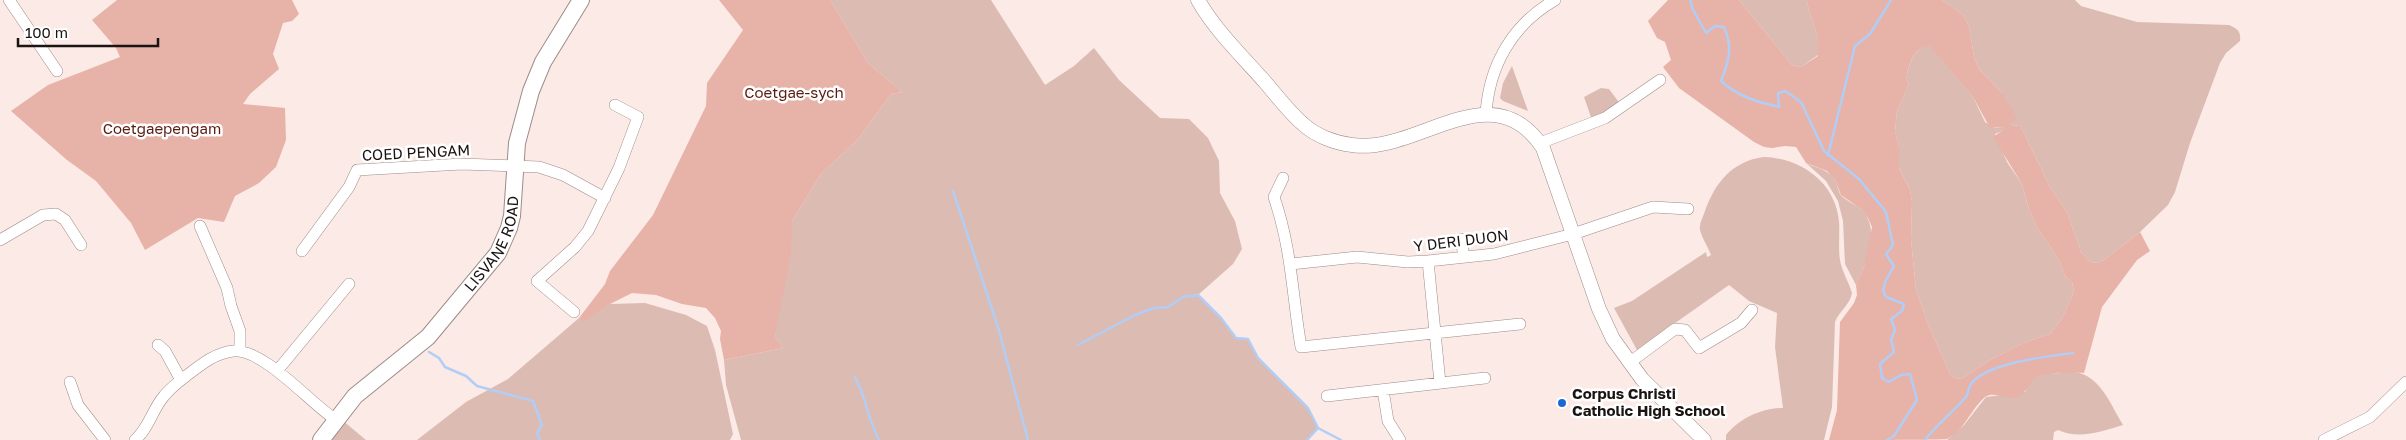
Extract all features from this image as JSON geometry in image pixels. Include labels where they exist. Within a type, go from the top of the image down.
[{"type":"main road","name":"LISVANE ROAD","points":[[322,440],[361,390],[428,337],[498,253],[512,216],[516,143],[533,85],[543,62],[581,0]]},
{"type":"street","points":[[9,0],[57,71]]},
{"type":"street","points":[[1198,0],[1234,47],[1303,124],[1334,141],[1367,146],[1384,145],[1466,116],[1486,114],[1517,124],[1540,143],[1574,234],[1599,309],[1613,339],[1642,379],[1704,440]]},
{"type":"street","points":[[1486,114],[1489,88],[1502,52],[1512,36],[1528,20],[1555,0]]},
{"type":"street","points":[[1540,143],[1605,118],[1660,80]]},
{"type":"street","points":[[574,312],[537,281],[575,247],[588,231],[619,168],[638,116],[615,105]]},
{"type":"street","name":"COED PENGAM","points":[[302,251],[349,187],[357,170],[462,164],[515,166]]},
{"type":"street","points":[[515,166],[539,167],[563,175],[605,198]]},
{"type":"street","points":[[1284,178],[1274,197],[1284,224],[1301,347],[1435,335],[1520,324]]},
{"type":"street","name":"Y DERI DUON","points":[[1291,264],[1357,257],[1408,262],[1428,261],[1507,252],[1574,234],[1653,207],[1688,209]]},
{"type":"street","points":[[0,240],[43,215],[56,214],[66,220],[81,245]]},
{"type":"street","points":[[200,226],[227,288],[240,331],[240,351]]},
{"type":"street","points":[[1461,239],[1464,257]]},
{"type":"street","points":[[1428,261],[1440,383]]},
{"type":"street","points":[[277,372],[349,284]]},
{"type":"street","points":[[1629,363],[1675,329],[1685,330],[1699,348],[1741,323],[1752,310]]},
{"type":"street","points":[[158,345],[165,351],[181,380]]},
{"type":"street","points":[[135,440],[143,432],[163,397],[181,380],[209,359],[226,352],[240,351],[263,360],[336,420]]},
{"type":"street","points":[[1327,396],[1486,378]]},
{"type":"street","points":[[70,382],[78,405],[105,440]]},
{"type":"street","points":[[2324,440],[2370,417],[2406,382]]},
{"type":"street","points":[[1383,390],[1388,421],[1400,440]]},
{"type":"shaded area","points":[[830,0],[991,0],[1045,85],[1074,66],[1094,48],[1119,80],[1160,118],[1189,119],[1208,138],[1219,161],[1220,193],[1235,221],[1242,249],[1233,264],[1198,295],[1221,318],[1236,338],[1248,339],[1258,358],[1308,408],[1318,428],[1307,440],[741,440],[726,385],[724,360],[783,348],[775,337],[792,221],[821,174],[858,139],[891,94],[902,92],[868,63]]},
{"type":"shaded area","points":[[1739,0],[1806,0],[1818,38],[1818,55],[1801,67],[1792,65]]},
{"type":"shaded area","points":[[1942,0],[2075,0],[2081,6],[2137,22],[2229,25],[2238,31],[2240,41],[2226,53],[2220,63],[2190,143],[2175,192],[2168,205],[2140,232],[2104,260],[2097,263],[2090,262],[2081,252],[2067,212],[2050,187],[2020,125],[2012,126],[2001,92],[1979,69],[1974,57],[1969,26],[1963,15]]},
{"type":"shaded area","points":[[1930,45],[1973,97],[1985,122],[1994,128],[2002,127],[2004,130],[1995,134],[2007,162],[2022,184],[2029,209],[2037,227],[2059,260],[2065,276],[2072,282],[2074,292],[2061,320],[2050,334],[2023,343],[1990,360],[1961,379],[1955,378],[1950,374],[1928,324],[1916,290],[1911,239],[1912,202],[1910,190],[1899,168],[1899,146],[1895,131],[1897,111],[1909,84],[1906,80],[1912,58],[1919,50]]},
{"type":"shaded area","points":[[1512,66],[1528,111],[1500,98],[1503,83]]},
{"type":"shaded area","points":[[1601,88],[1609,89],[1621,105],[1592,120],[1584,97]]},
{"type":"shaded area","points":[[1764,157],[1778,158],[1791,162],[1803,167],[1814,175],[1831,195],[1839,221],[1840,260],[1852,293],[1835,322],[1832,407],[1824,440],[1726,440],[1726,435],[1732,429],[1752,415],[1775,408],[1783,408],[1775,347],[1777,313],[1749,301],[1729,285],[1637,350],[1614,308],[1632,301],[1706,252],[1707,257],[1711,255],[1700,228],[1714,191],[1734,168],[1753,159]]},
{"type":"shaded area","points":[[1806,163],[1829,173],[1835,180],[1840,194],[1862,210],[1868,218],[1871,237],[1870,247],[1856,285],[1845,264],[1843,221],[1838,201],[1826,181]]},
{"type":"shaded area","points":[[645,303],[686,315],[707,326],[715,350],[733,434],[730,440],[417,440],[466,402],[508,379],[579,318],[584,321],[610,304]]},
{"type":"shaded area","points":[[2074,372],[2093,380],[2106,396],[2123,425],[2099,432],[2083,434],[2066,433],[2058,430],[2054,432],[2053,440],[1947,440],[1964,425],[1986,397],[2025,392],[2039,375]]},
{"type":"shaded area","points":[[342,420],[366,440],[327,440]]},
{"type":"green space","name":"Coetgaepengam","points":[[117,0],[292,0],[299,14],[292,21],[283,23],[273,54],[279,69],[250,94],[243,104],[285,108],[286,140],[276,167],[259,183],[235,196],[224,222],[198,218],[145,250],[131,223],[96,181],[67,160],[11,111],[48,85],[120,57],[116,48],[92,20]]},
{"type":"green space","name":"Coetgae-sych","points":[[719,0],[830,0],[868,63],[902,92],[891,94],[858,139],[821,174],[792,221],[791,253],[775,337],[783,348],[724,360],[720,339],[721,331],[715,318],[706,308],[682,304],[656,295],[632,293],[610,304],[584,322],[579,318],[605,284],[610,271],[653,215],[706,106],[707,83],[743,30]]},
{"type":"green space","points":[[1668,0],[1739,0],[1792,65],[1801,67],[1818,56],[1818,38],[1806,0],[1942,0],[1963,15],[1969,26],[1974,57],[1979,69],[2001,92],[2017,118],[2011,123],[2012,126],[2020,125],[2050,187],[2067,212],[2081,252],[2090,262],[2097,263],[2104,260],[2140,232],[2150,251],[2137,260],[2102,307],[2084,373],[2059,373],[2040,376],[2033,380],[2021,395],[2015,398],[1988,395],[1975,408],[1963,425],[1947,439],[1829,440],[1837,410],[1840,322],[1854,303],[1857,295],[1856,285],[1864,267],[1872,227],[1861,209],[1841,195],[1835,180],[1827,171],[1806,163],[1796,147],[1772,148],[1764,147],[1754,142],[1679,88],[1663,67],[1671,60],[1665,42],[1657,38],[1648,21]],"holes":[[[1930,46],[1973,97],[1990,128],[2002,127],[2003,130],[1993,137],[2022,184],[2029,209],[2037,227],[2059,260],[2065,276],[2072,282],[2074,292],[2061,320],[2050,334],[2023,343],[1990,360],[1961,379],[1955,378],[1950,374],[1928,324],[1916,290],[1911,239],[1912,202],[1910,190],[1899,168],[1899,146],[1895,131],[1897,111],[1909,84],[1906,80],[1910,63],[1915,53],[1924,47]]]},
{"type":"waterway","points":[[1690,0],[1693,10],[1706,33],[1715,26],[1724,27],[1727,34],[1729,54],[1721,81],[1755,101],[1779,107],[1778,93],[1785,91],[1801,102],[1824,151],[1859,179],[1886,212],[1893,245],[1886,254],[1894,266],[1883,290],[1886,297],[1904,304],[1902,311],[1891,319],[1895,330],[1891,340],[1894,352],[1880,364],[1882,378],[1889,382],[1901,375],[1910,374],[1917,400],[1894,436],[1887,440]]},
{"type":"waterway","points":[[1828,155],[1855,46],[1870,34],[1891,0]]},
{"type":"waterway","points":[[953,191],[998,327],[1028,440]]},
{"type":"waterway","points":[[1078,345],[1135,315],[1154,308],[1168,307],[1183,297],[1198,295],[1221,318],[1236,338],[1248,339],[1258,358],[1308,408],[1318,428]]},
{"type":"waterway","points":[[429,352],[439,358],[445,367],[466,376],[477,386],[533,401],[542,425],[537,433],[540,440]]},
{"type":"waterway","points":[[1925,440],[1965,398],[1969,387],[1979,377],[1990,371],[2019,362],[2073,353]]},
{"type":"waterway","points":[[855,377],[879,440]]},
{"type":"waterway","points":[[1307,440],[1318,428],[1341,440]]},
{"type":"place","name":"Corpus Christi Catholic High School","points":[[1562,403]]}]
